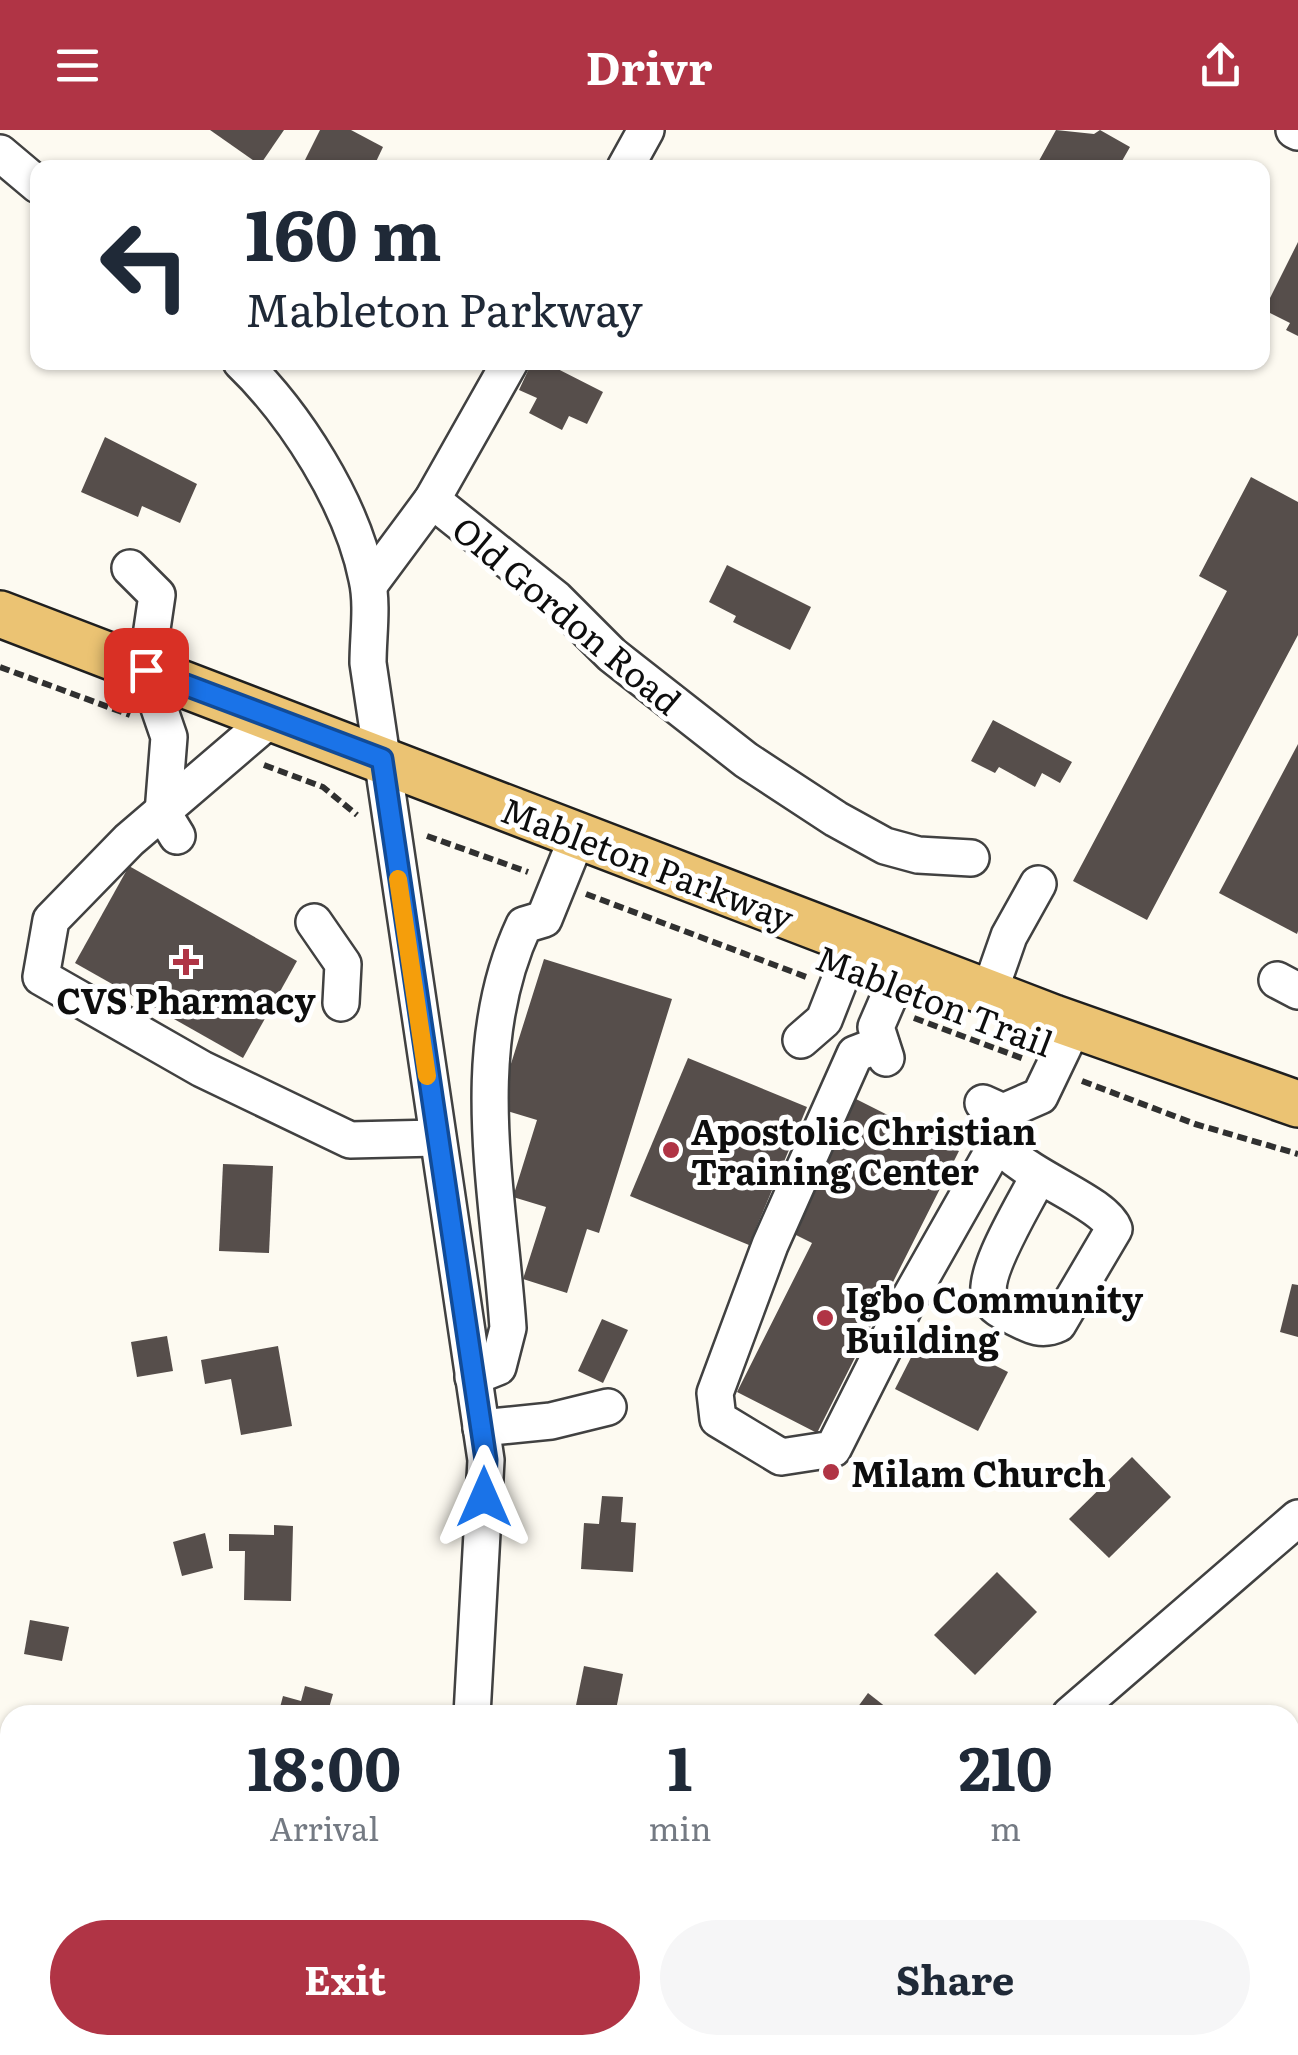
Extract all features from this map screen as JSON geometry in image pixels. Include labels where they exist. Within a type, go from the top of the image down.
[{"type":"main road","name":"Mableton Parkway","points":[[0,614],[1074,1025],[1297,1101]]},
{"type":"street","points":[[630,160],[646,130]]},
{"type":"street","points":[[1,156],[30,180]]},
{"type":"street","points":[[249,370],[278,398],[333,490],[368,584],[368,663],[486,1460],[473,1705]]},
{"type":"street","points":[[432,500],[505,370]]},
{"type":"street","name":"Old Gordon Road","points":[[368,584],[432,500],[556,598],[612,655],[746,760],[806,800],[885,846],[918,855],[972,858]]},
{"type":"street","points":[[130,568],[158,595],[146,670],[166,729],[170,824]]},
{"type":"street","points":[[278,720],[261,727],[230,752],[170,824],[128,840],[51,920],[40,977],[202,1069],[350,1140],[437,1138]]},
{"type":"street","points":[[473,1377],[498,1368],[508,1328],[489,1074],[503,970],[524,925],[544,919],[578,834]]},
{"type":"street","points":[[989,992],[1009,936],[1038,884]]},
{"type":"street","points":[[314,922],[343,964],[341,1003]]},
{"type":"street","points":[[801,1040],[824,1020],[855,941]]},
{"type":"street","points":[[905,960],[876,1028],[884,1051],[855,1054],[806,1162],[715,1393],[718,1419],[781,1456],[834,1449],[994,1119],[1040,1096],[1074,1025]]},
{"type":"street","points":[[994,1119],[1038,1177]]},
{"type":"street","points":[[481,1428],[551,1422],[608,1407]]},
{"type":"street","points":[[1082,1705],[1298,1518]]},
{"type":"path","points":[[0,667],[166,729]]},
{"type":"path","name":"Mableton Trail","points":[[230,752],[323,787],[358,815],[558,884],[836,988]]},
{"type":"path","name":"Mableton Trail","points":[[885,1007],[1194,1124],[1298,1154]]},
{"type":"building","points":[[210,130],[284,130],[263,160],[253,160]]},
{"type":"building","points":[[320,130],[351,130],[383,147],[377,160],[305,160]]},
{"type":"building","points":[[1056,130],[1094,134],[1100,130],[1130,147],[1123,160],[1039,160]]},
{"type":"building","points":[[1298,242],[1298,336],[1286,330],[1290,323],[1270,313],[1270,298]]},
{"type":"building","points":[[528,370],[560,370],[603,392],[587,424],[569,416],[562,430],[529,413],[537,398],[519,390]]},
{"type":"building","points":[[105,437],[197,484],[180,523],[142,506],[138,517],[81,492]]},
{"type":"building","points":[[1251,477],[1298,502],[1298,635],[1147,920],[1073,881],[1227,591],[1199,576]]},
{"type":"building","points":[[727,565],[811,607],[790,650],[733,622],[736,616],[709,602]]},
{"type":"building","points":[[993,720],[1072,762],[1060,783],[1042,773],[1035,787],[999,767],[995,773],[971,761]]},
{"type":"building","points":[[1298,744],[1298,931],[1297,934],[1219,893]]},
{"type":"building","name":"CVS Pharmacy","points":[[129,866],[297,961],[243,1058],[75,963]]},
{"type":"building","points":[[544,959],[672,999],[599,1233],[587,1229],[567,1293],[523,1279],[546,1207],[513,1197],[537,1120],[497,1108]]},
{"type":"building","points":[[688,1058],[807,1107],[749,1245],[630,1196]]},
{"type":"building","name":"Igbo Community Building","points":[[852,1097],[959,1151],[817,1433],[737,1392],[812,1243],[786,1230]]},
{"type":"building","points":[[223,1164],[273,1166],[269,1253],[219,1251]]},
{"type":"building","points":[[1292,1284],[1298,1285],[1298,1337],[1280,1332]]},
{"type":"building","points":[[602,1319],[628,1330],[603,1383],[578,1371]]},
{"type":"building","points":[[925,1330],[1008,1372],[978,1431],[895,1389]]},
{"type":"building","points":[[167,1336],[173,1371],[137,1377],[131,1342]]},
{"type":"building","points":[[278,1346],[292,1426],[241,1435],[231,1379],[205,1384],[201,1360]]},
{"type":"building","points":[[1132,1457],[1171,1497],[1109,1558],[1069,1519]]},
{"type":"building","points":[[602,1496],[623,1497],[621,1522],[636,1523],[633,1572],[581,1569],[584,1523],[599,1524]]},
{"type":"building","points":[[274,1525],[293,1526],[291,1601],[244,1600],[245,1551],[229,1551],[229,1534],[274,1535]]},
{"type":"building","points":[[205,1533],[213,1568],[182,1576],[173,1542]]},
{"type":"building","points":[[997,1572],[1037,1612],[975,1675],[934,1635]]},
{"type":"building","points":[[30,1620],[69,1627],[62,1661],[24,1654]]},
{"type":"building","points":[[584,1666],[623,1674],[617,1705],[576,1705]]},
{"type":"building","points":[[305,1686],[333,1694],[330,1705],[281,1705],[283,1696],[301,1701]]},
{"type":"building","points":[[868,1693],[883,1705],[859,1705]]},
{"type":"slow traffic","points":[[398,879],[427,1076]]},
{"type":"place","name":"CVS Pharmacy","points":[[186,962]]},
{"type":"place","name":"Apostolic Christian Training Center","points":[[671,1150]]},
{"type":"place","name":"Igbo Community Building","points":[[825,1318]]},
{"type":"place","name":"Milam Church","points":[[831,1472]]},
{"type":"route","points":[[146,670],[382,759],[486,1460],[484,1497]]}]
